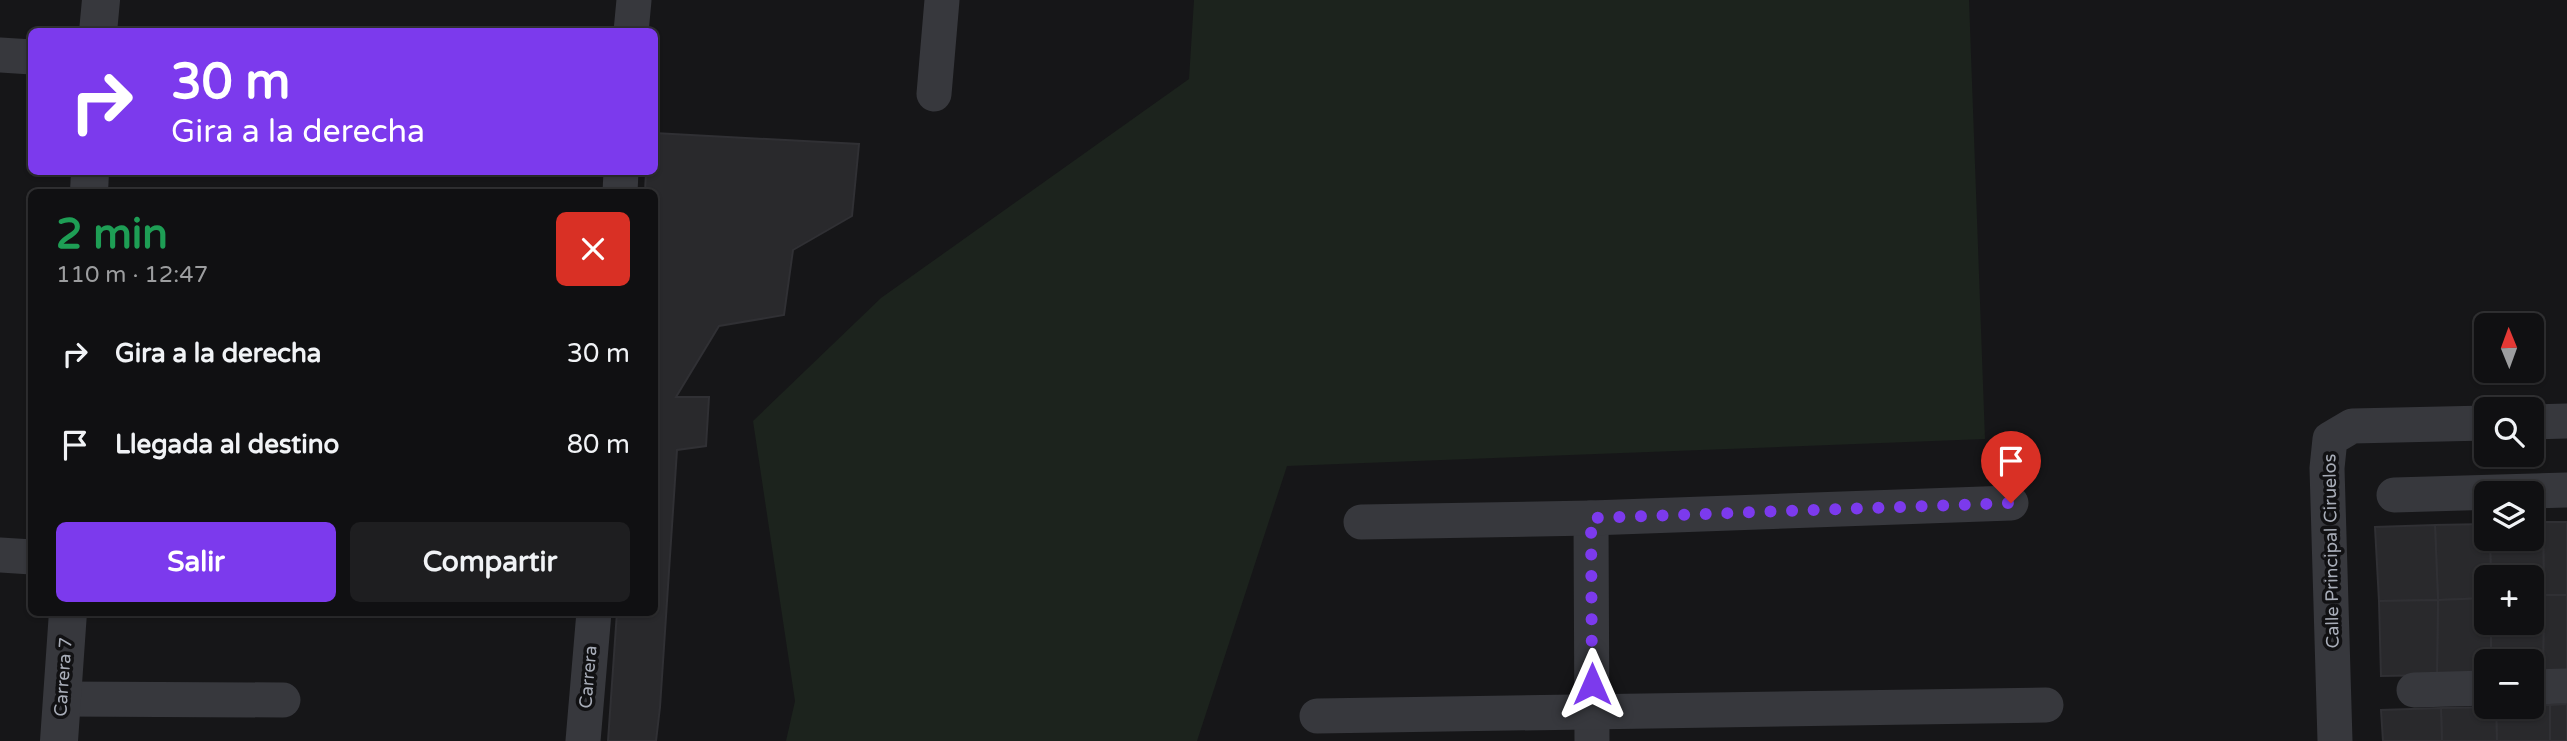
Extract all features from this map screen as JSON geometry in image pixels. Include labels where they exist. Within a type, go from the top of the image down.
[{"type":"street","points":[[98,28],[101,0]]},
{"type":"street","points":[[631,28],[634,0]]},
{"type":"street","points":[[934,94],[942,0]]},
{"type":"street","points":[[0,55],[28,57]]},
{"type":"street","points":[[2544,422],[2567,421]]},
{"type":"street","name":"Calle Principal Ciruelos","points":[[2334,741],[2327,468],[2330,439],[2352,425],[2474,423]]},
{"type":"street","points":[[2394,495],[2567,490]]},
{"type":"street","points":[[1361,522],[1591,518],[2011,503]]},
{"type":"street","points":[[1591,518],[1592,726]]},
{"type":"street","points":[[0,555],[28,557]]},
{"type":"street","name":"Carrera 7","points":[[58,741],[68,616]]},
{"type":"street","name":"Carrera","points":[[583,741],[594,616]]},
{"type":"street","points":[[2544,687],[2567,686]]},
{"type":"street","points":[[2414,690],[2474,688]]},
{"type":"street","points":[[62,699],[283,701]]},
{"type":"street","points":[[1317,716],[1592,726],[2046,705]]},
{"type":"shaded area","points":[[1194,0],[1969,0],[1985,439],[1287,466],[1197,741],[786,741],[795,701],[753,421],[881,298],[1189,79]]},
{"type":"building","points":[[658,133],[859,144],[852,216],[793,250],[784,315],[719,326],[676,397],[709,397],[706,446],[677,450],[656,741],[608,741],[617,616],[658,616],[658,189],[645,189],[646,175],[658,175]]},
{"type":"building","points":[[2544,522],[2567,522],[2567,595],[2544,595]]},
{"type":"building","points":[[2474,524],[2474,551],[2490,551],[2491,565],[2474,565],[2474,599],[2438,600],[2435,525]]},
{"type":"building","points":[[2435,525],[2438,600],[2379,601],[2375,527]]},
{"type":"building","points":[[2490,551],[2543,551],[2544,565],[2491,565]]},
{"type":"building","points":[[2544,595],[2567,595],[2567,672],[2544,672]]},
{"type":"building","points":[[2474,599],[2474,635],[2491,635],[2491,649],[2474,649],[2474,674],[2437,675],[2438,600]]},
{"type":"building","points":[[2438,600],[2437,675],[2381,676],[2379,601]]},
{"type":"building","points":[[2491,635],[2543,635],[2543,649],[2491,649]]},
{"type":"building","points":[[2567,704],[2567,741],[2550,741],[2550,705]]},
{"type":"building","points":[[2544,705],[2550,705],[2550,741],[2497,741],[2496,719],[2544,719]]},
{"type":"building","points":[[2474,707],[2474,719],[2496,719],[2497,741],[2442,741],[2441,708]]},
{"type":"building","points":[[2441,708],[2442,741],[2383,741],[2381,710]]},
{"type":"route","points":[[1592,684],[1591,518],[2011,503]]}]
